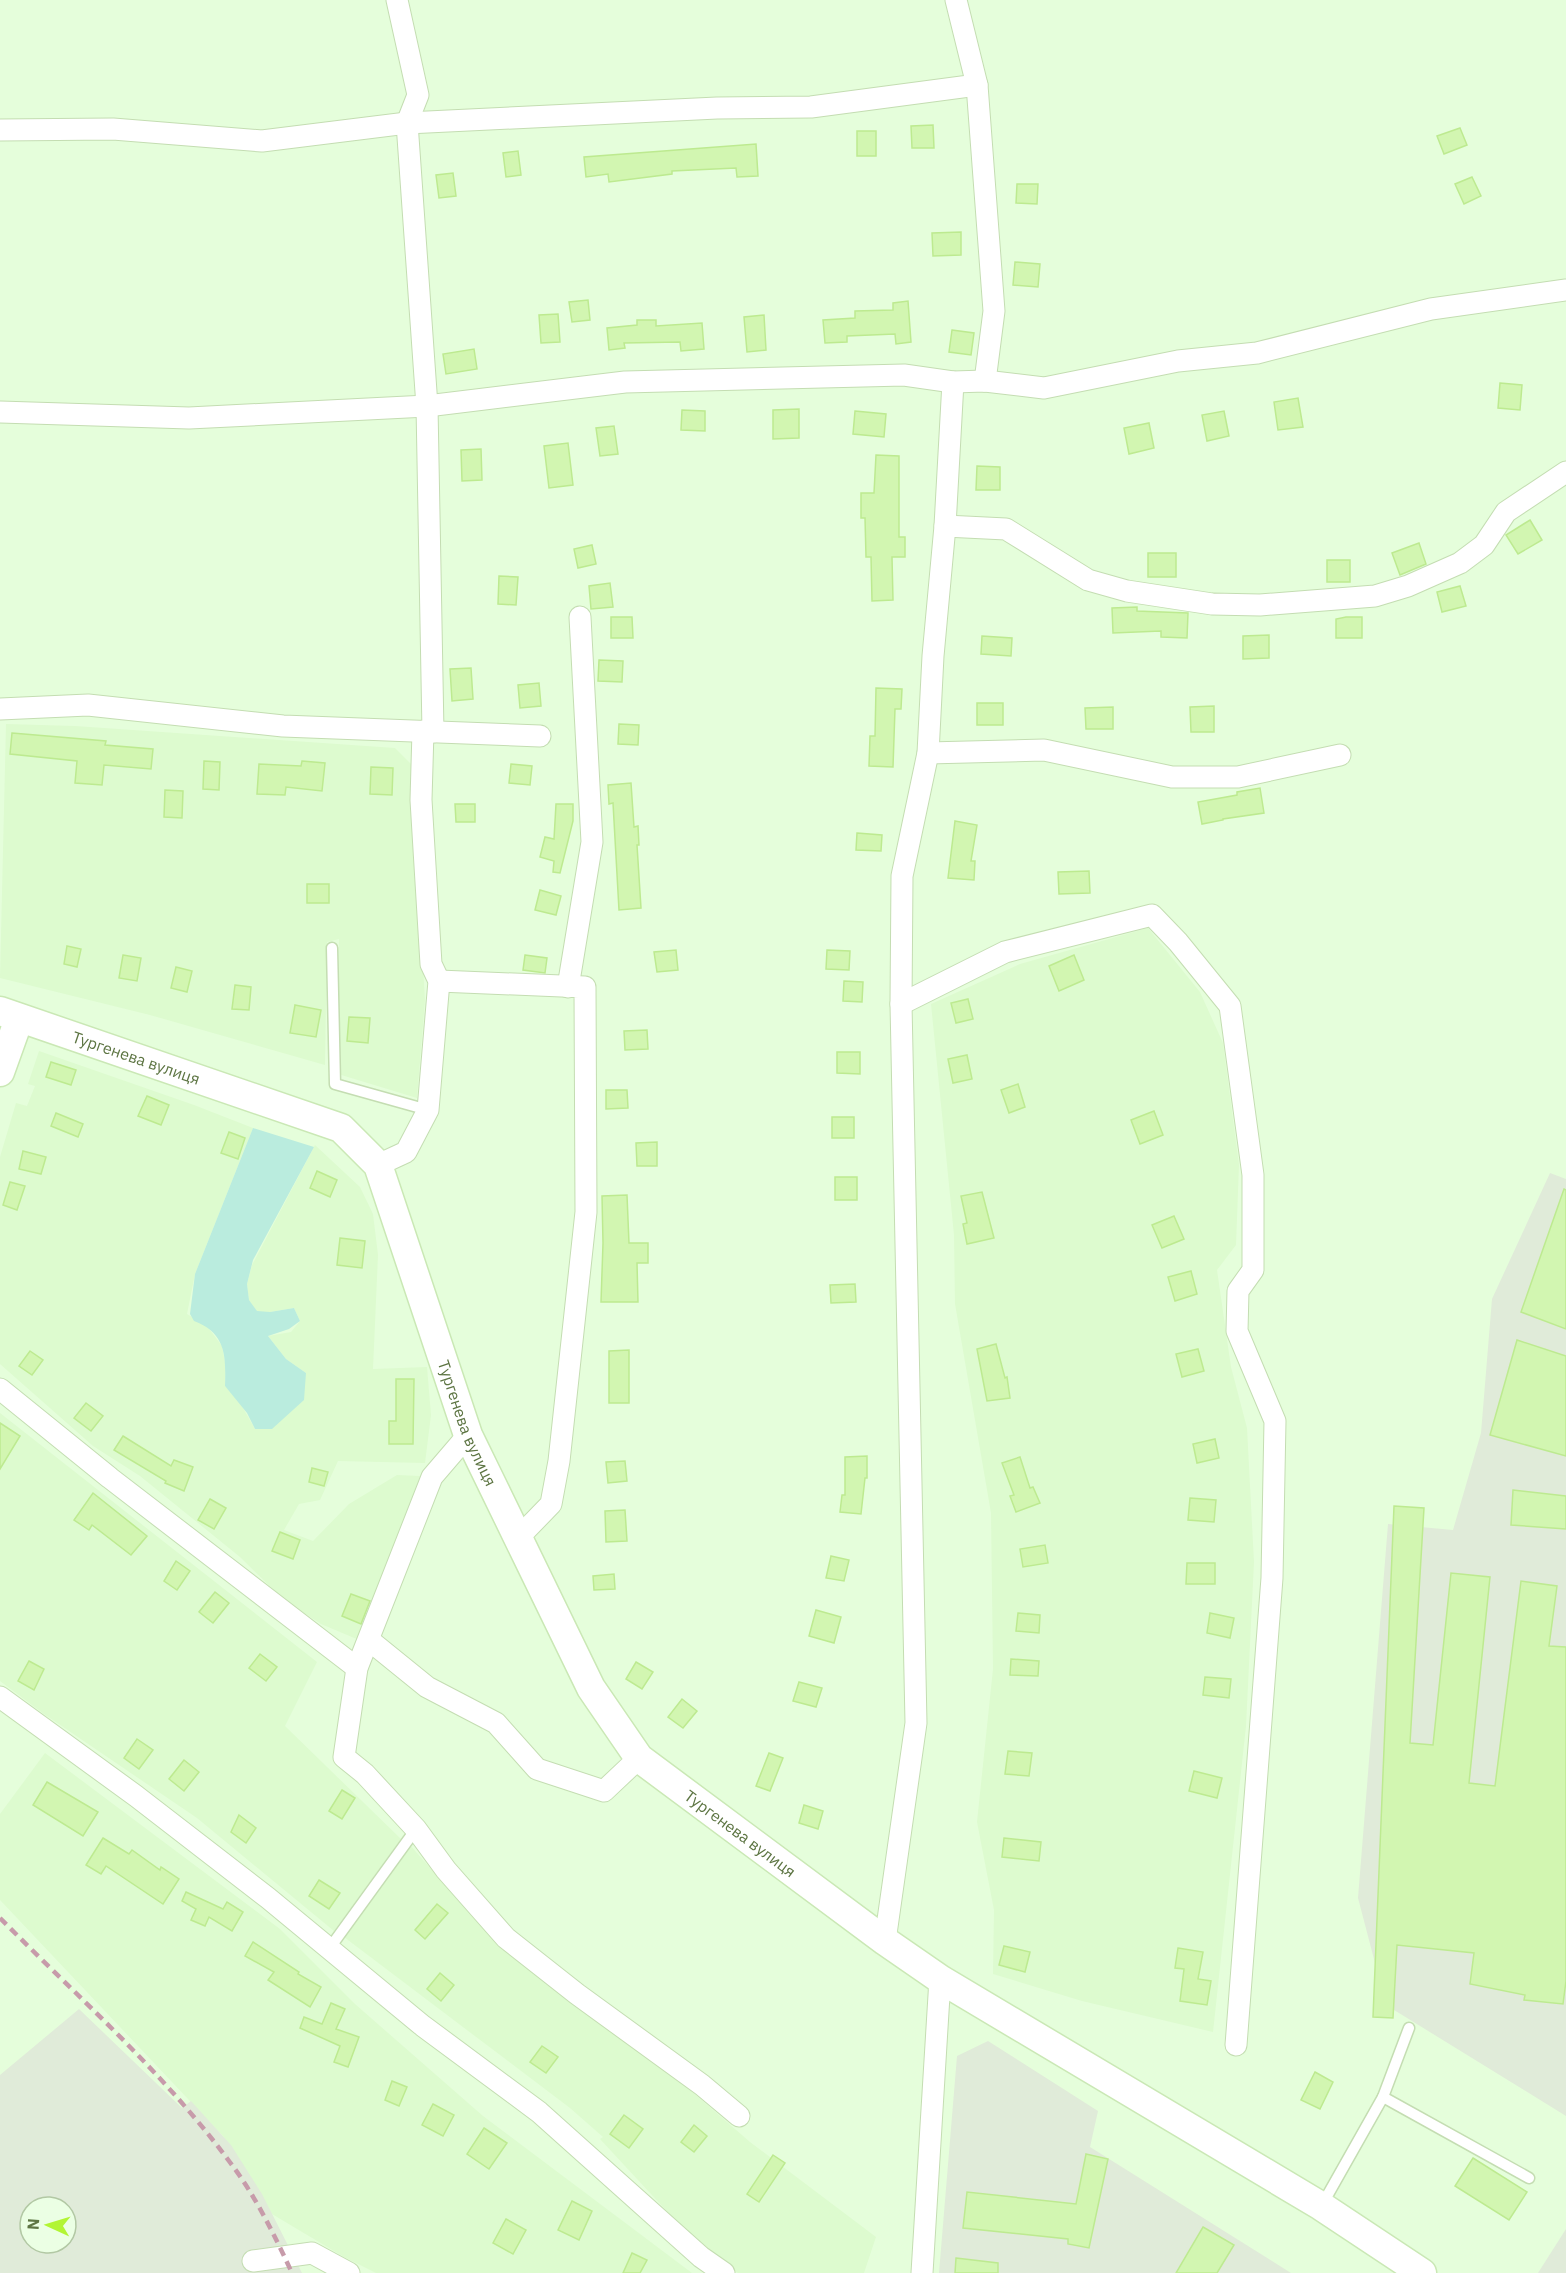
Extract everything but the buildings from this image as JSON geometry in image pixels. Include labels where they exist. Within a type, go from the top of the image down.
[{"type":"street","points":[[378,1165],[406,1152],[428,1110],[439,981],[431,964],[421,800],[428,732],[427,406],[407,123],[418,95],[397,0]]},
{"type":"street","points":[[956,0],[977,84],[994,311],[985,381]]},
{"type":"street","points":[[0,130],[112,129],[262,141],[407,123],[717,108],[811,107],[977,84]]},
{"type":"street","points":[[0,412],[189,418],[427,406],[625,382],[904,375],[953,382],[985,381],[1044,388],[1178,361],[1257,353],[1431,309],[1566,290]]},
{"type":"street","points":[[885,1941],[916,1723],[901,1004],[902,876],[928,753],[953,382]]},
{"type":"street","points":[[945,526],[1006,529],[1088,580],[1127,591],[1212,604],[1260,605],[1375,596],[1408,586],[1460,563],[1484,545],[1506,512],[1566,472]]},
{"type":"street","points":[[568,987],[592,842],[580,616]]},
{"type":"street","points":[[0,709],[88,705],[283,726],[540,736]]},
{"type":"street","points":[[928,753],[1044,750],[1172,777],[1238,777],[1340,755]]},
{"type":"street","points":[[901,1004],[1005,952],[1152,915],[1178,942],[1230,1006],[1253,1175],[1253,1270],[1238,1291],[1237,1331],[1275,1421],[1272,1578],[1236,2045]]},
{"type":"street","points":[[439,981],[585,987],[586,1212],[559,1461],[551,1504],[518,1538]]},
{"type":"street","points":[[0,1072],[9,1015]]},
{"type":"street","name":"Тургенева вулиця","points":[[9,1015],[340,1128],[378,1165],[468,1434],[591,1688],[639,1758],[885,1941],[940,1978],[1321,2206],[1422,2273]]},
{"type":"street","points":[[0,1389],[357,1668]]},
{"type":"street","points":[[468,1434],[432,1477],[357,1668],[344,1757],[365,1774],[416,1828],[446,1870],[506,1938],[577,1994],[702,2085],[739,2116]]},
{"type":"street","points":[[369,1640],[427,1687],[496,1723],[537,1769],[604,1791],[639,1758]]},
{"type":"street","points":[[0,1697],[136,1796],[268,1898],[423,2026],[539,2112],[700,2257],[724,2273]]},
{"type":"street","points":[[922,2273],[940,1978]]},
{"type":"street","points":[[253,2261],[312,2253],[349,2273]]},
{"type":"lane","points":[[332,948],[334,1084],[428,1110]]},
{"type":"lane","points":[[329,1949],[416,1828]]},
{"type":"lane","points":[[1321,2206],[1383,2097],[1409,2028]]},
{"type":"lane","points":[[1383,2097],[1529,2178]]},
{"type":"shaded area","points":[[6,724],[75,726],[395,748],[411,764],[425,1000],[417,1098],[338,1074],[339,939],[327,942],[325,1065],[150,1015],[0,978]]},
{"type":"shaded area","points":[[1148,928],[1200,992],[1223,1043],[1239,1165],[1236,1245],[1217,1270],[1231,1367],[1247,1428],[1254,1562],[1246,1726],[1213,2032],[1082,2001],[993,1974],[994,1910],[977,1822],[993,1669],[991,1513],[955,1304],[954,1235],[931,1004],[1020,964]]},
{"type":"shaded area","points":[[39,1051],[253,1128],[195,1274],[187,1314],[207,1326],[222,1346],[226,1368],[225,1386],[239,1401],[255,1429],[306,1373],[286,1359],[268,1336],[291,1332],[300,1321],[294,1308],[258,1314],[249,1300],[247,1284],[252,1265],[315,1145],[360,1187],[373,1214],[378,1255],[373,1369],[427,1367],[431,1415],[425,1463],[338,1461],[320,1500],[299,1504],[284,1530],[313,1541],[349,1504],[397,1475],[420,1476],[359,1640],[321,1624],[283,1599],[240,1557],[140,1476],[93,1446],[0,1364],[0,1157],[16,1103],[27,1106],[35,1086],[28,1084]]},
{"type":"shaded area","points":[[253,1128],[314,1147],[253,1260],[247,1284],[249,1300],[257,1311],[270,1312],[294,1308],[300,1321],[289,1329],[268,1336],[286,1359],[306,1373],[304,1400],[272,1429],[255,1429],[247,1413],[225,1386],[224,1355],[218,1339],[205,1326],[194,1321],[190,1314],[195,1274]]},
{"type":"shaded area","points":[[1550,1173],[1566,1179],[1566,2116],[1386,2005],[1358,1898],[1388,1524],[1453,1530],[1481,1433],[1492,1299]]},
{"type":"shaded area","points":[[0,1413],[317,1662],[285,1726],[401,1839],[334,1931],[197,1818],[44,1714],[0,1681]]},
{"type":"shaded area","points":[[45,1753],[280,1929],[355,2004],[483,2116],[692,2273],[376,2273],[344,2257],[272,2214],[223,2136],[0,1900],[0,1814]]},
{"type":"shaded area","points":[[410,1845],[479,1924],[506,1948],[683,2084],[750,2142],[876,2237],[864,2273],[738,2273],[732,2270],[675,2220],[600,2139],[603,2137],[570,2108],[344,1937]]},
{"type":"shaded area","points":[[79,2009],[182,2108],[191,2101],[231,2145],[262,2194],[302,2273],[0,2273],[0,2075]]},
{"type":"shaded area","points":[[988,2041],[1098,2111],[1090,2147],[1291,2273],[939,2273],[957,2056]]},
{"type":"shaded area","points":[[1566,2229],[1566,2273],[1538,2273]]},
{"type":"railway","points":[[0,1918],[148,2065],[203,2128],[256,2201],[292,2273]]}]
